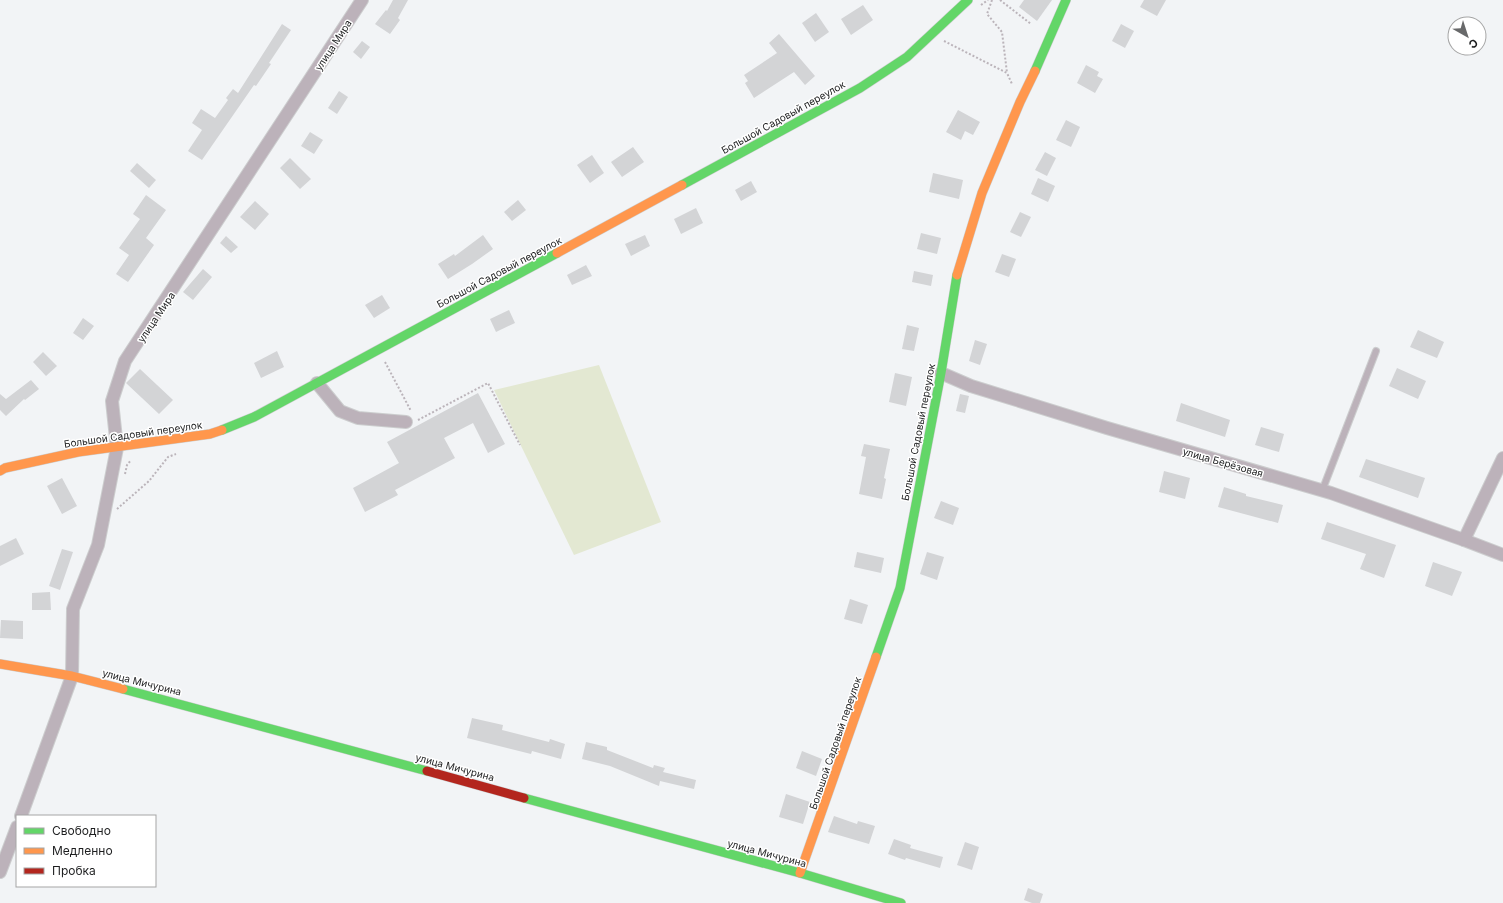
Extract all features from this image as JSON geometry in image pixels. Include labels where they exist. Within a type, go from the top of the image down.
[{"type":"street","name":"улица Мира","points":[[21,815],[72,676],[73,609],[98,545],[117,448],[112,401],[126,362],[362,0]]},
{"type":"street","name":"Большой Садовый переулок","points":[[0,471],[5,468],[69,454],[210,434],[254,417],[860,88],[907,57],[968,0]]},
{"type":"street","name":"Большой Садовый переулок","points":[[800,873],[900,588],[941,373],[958,272],[982,193],[1020,102],[1066,0]]},
{"type":"street","name":"улица Берёзовая","points":[[941,373],[971,386],[1322,491],[1503,555]]},
{"type":"street","points":[[317,383],[340,411],[358,418],[412,419]]},
{"type":"street","points":[[1464,540],[1503,458]]},
{"type":"street","name":"улица Мичурина","points":[[0,664],[72,676],[177,703],[800,873],[901,903]]},
{"type":"street","points":[[0,872],[16,830]]},
{"type":"lane","points":[[1322,491],[1376,351]]},
{"type":"path","points":[[992,0],[987,14],[1002,32],[1008,73],[1020,102]]},
{"type":"path","points":[[1000,0],[1031,24]]},
{"type":"path","points":[[938,40],[946,42],[1008,73]]},
{"type":"path","points":[[385,362],[412,419],[488,383],[520,445]]},
{"type":"path","points":[[118,508],[149,481],[168,457],[178,454],[172,453]]},
{"type":"path","points":[[124,480],[127,465],[134,454]]},
{"type":"path","points":[[115,515],[119,501]]},
{"type":"green space","points":[[599,365],[661,522],[574,555],[494,390]]},
{"type":"building","points":[[393,0],[408,0],[398,18],[400,20],[390,34],[375,24],[386,10],[387,11]]},
{"type":"building","points":[[1024,0],[1052,0],[1037,21],[1019,7]]},
{"type":"building","points":[[1144,0],[1166,0],[1157,16],[1140,7]]},
{"type":"building","points":[[863,5],[873,20],[851,35],[841,19]]},
{"type":"building","points":[[816,13],[829,32],[815,42],[802,23]]},
{"type":"building","points":[[282,24],[291,30],[269,63],[271,64],[256,86],[254,85],[202,160],[188,151],[202,130],[192,123],[201,109],[215,118],[228,100],[226,98],[233,89],[238,93]]},
{"type":"building","points":[[1121,24],[1134,31],[1125,48],[1112,41]]},
{"type":"building","points":[[779,34],[815,76],[805,85],[794,72],[754,98],[745,83],[748,81],[744,75],[777,53],[769,43]]},
{"type":"building","points":[[362,41],[370,47],[361,59],[353,52]]},
{"type":"building","points":[[1086,65],[1099,72],[1097,76],[1103,79],[1095,93],[1077,83]]},
{"type":"building","points":[[339,91],[348,97],[337,114],[328,108]]},
{"type":"building","points":[[958,110],[980,122],[973,135],[965,131],[961,140],[946,132]]},
{"type":"building","points":[[1066,120],[1080,127],[1071,147],[1056,140]]},
{"type":"building","points":[[310,132],[323,140],[314,154],[301,146]]},
{"type":"building","points":[[633,147],[644,162],[622,177],[611,162]]},
{"type":"building","points":[[1045,152],[1056,158],[1047,176],[1035,170]]},
{"type":"building","points":[[592,155],[604,173],[590,183],[577,165]]},
{"type":"building","points":[[290,158],[311,179],[300,189],[280,168]]},
{"type":"building","points":[[137,163],[156,180],[149,188],[130,171]]},
{"type":"building","points":[[933,173],[963,180],[959,199],[929,192]]},
{"type":"building","points":[[1038,178],[1055,186],[1048,202],[1031,194]]},
{"type":"building","points":[[751,181],[757,192],[741,201],[735,190]]},
{"type":"building","points":[[146,195],[166,210],[146,238],[154,245],[128,282],[116,274],[129,255],[119,248],[140,219],[133,214]]},
{"type":"building","points":[[518,200],[526,210],[512,221],[504,212]]},
{"type":"building","points":[[255,201],[269,214],[255,230],[240,217]]},
{"type":"building","points":[[696,208],[703,223],[681,234],[674,219]]},
{"type":"building","points":[[1020,212],[1031,217],[1021,237],[1010,232]]},
{"type":"building","points":[[921,233],[941,238],[937,254],[917,249]]},
{"type":"building","points":[[483,235],[493,249],[448,279],[438,264],[454,254],[455,256]]},
{"type":"building","points":[[645,235],[650,246],[631,256],[625,244]]},
{"type":"building","points":[[226,236],[238,247],[231,253],[220,243]]},
{"type":"building","points":[[1002,254],[1016,259],[1009,277],[995,272]]},
{"type":"building","points":[[586,265],[592,276],[572,285],[567,275]]},
{"type":"building","points":[[203,269],[212,277],[193,300],[183,292]]},
{"type":"building","points":[[914,271],[933,275],[931,286],[912,282]]},
{"type":"building","points":[[382,295],[390,308],[374,318],[365,305]]},
{"type":"building","points":[[509,310],[515,323],[496,332],[490,319]]},
{"type":"building","points":[[83,318],[94,326],[83,340],[73,333]]},
{"type":"building","points":[[907,325],[919,328],[914,351],[902,349]]},
{"type":"building","points":[[1418,330],[1444,342],[1437,358],[1410,347]]},
{"type":"building","points":[[975,340],[987,344],[980,365],[969,361]]},
{"type":"building","points":[[277,351],[284,367],[261,378],[254,363]]},
{"type":"building","points":[[43,352],[57,366],[46,376],[33,362]]},
{"type":"building","points":[[1397,368],[1426,381],[1418,399],[1389,386]]},
{"type":"building","points":[[140,369],[173,400],[159,414],[126,383]]},
{"type":"building","points":[[895,373],[912,377],[906,406],[889,402]]},
{"type":"building","points":[[31,380],[39,389],[25,400],[24,399],[6,416],[0,410],[0,394],[6,399]]},
{"type":"building","points":[[478,393],[505,444],[488,453],[473,423],[444,438],[455,458],[395,490],[398,495],[365,512],[353,488],[399,463],[387,442]]},
{"type":"building","points":[[960,394],[969,396],[965,413],[956,411]]},
{"type":"building","points":[[1181,403],[1230,420],[1225,437],[1176,421]]},
{"type":"building","points":[[1261,427],[1284,434],[1279,452],[1255,445]]},
{"type":"building","points":[[864,444],[890,449],[884,478],[886,479],[882,499],[859,494],[866,457],[861,456]]},
{"type":"building","points":[[1366,459],[1425,478],[1418,498],[1359,477]]},
{"type":"building","points":[[1164,471],[1190,478],[1185,499],[1159,492]]},
{"type":"building","points":[[62,478],[77,506],[62,514],[47,486]]},
{"type":"building","points":[[1224,487],[1246,494],[1246,496],[1283,505],[1278,523],[1218,507]]},
{"type":"building","points":[[941,501],[959,508],[953,525],[934,518]]},
{"type":"building","points":[[1327,522],[1396,545],[1384,578],[1360,569],[1366,554],[1321,539]]},
{"type":"building","points":[[16,538],[24,554],[0,566],[0,546]]},
{"type":"building","points":[[62,549],[73,552],[60,590],[49,586]]},
{"type":"building","points":[[857,552],[884,558],[881,573],[854,567]]},
{"type":"building","points":[[927,552],[944,557],[937,580],[920,574]]},
{"type":"building","points":[[1433,562],[1462,572],[1452,596],[1425,586]]},
{"type":"building","points":[[50,592],[51,610],[32,610],[32,593]]},
{"type":"building","points":[[850,599],[868,605],[862,624],[844,619]]},
{"type":"building","points":[[1,620],[23,621],[23,639],[0,638]]},
{"type":"building","points":[[472,718],[503,725],[502,730],[549,742],[550,739],[565,744],[561,759],[532,751],[531,754],[467,738]]},
{"type":"building","points":[[586,742],[607,747],[607,750],[653,768],[654,765],[665,768],[663,772],[696,780],[694,789],[660,781],[659,786],[610,766],[582,759]]},
{"type":"building","points":[[802,751],[822,759],[816,776],[796,768]]},
{"type":"building","points":[[786,794],[810,802],[803,824],[779,817]]},
{"type":"building","points":[[834,816],[857,824],[858,821],[875,826],[869,844],[828,832]]},
{"type":"building","points":[[894,839],[911,845],[910,848],[943,857],[940,868],[906,858],[905,860],[888,854]]},
{"type":"building","points":[[965,842],[979,847],[972,870],[957,865]]},
{"type":"building","points":[[1028,888],[1043,894],[1040,903],[1032,903],[1024,900]]},
{"type":"traffic: fast","points":[[682,185],[860,88],[907,57],[968,0]]},
{"type":"traffic: fast","points":[[1035,71],[1066,0]]},
{"type":"traffic: fast","points":[[222,430],[254,417],[557,253]]},
{"type":"traffic: fast","points":[[876,657],[900,588],[941,373],[957,275]]},
{"type":"traffic: fast","points":[[123,689],[427,771]]},
{"type":"traffic: fast","points":[[524,798],[800,873],[901,903]]},
{"type":"traffic: slow","points":[[957,275],[982,193],[1020,102],[1035,71]]},
{"type":"traffic: slow","points":[[557,253],[682,185]]},
{"type":"traffic: slow","points":[[0,471],[5,468],[78,452],[210,434],[222,430]]},
{"type":"traffic: slow","points":[[800,873],[876,657]]},
{"type":"traffic: slow","points":[[0,664],[72,676],[123,689]]},
{"type":"traffic: jam","points":[[427,771],[524,798]]}]
